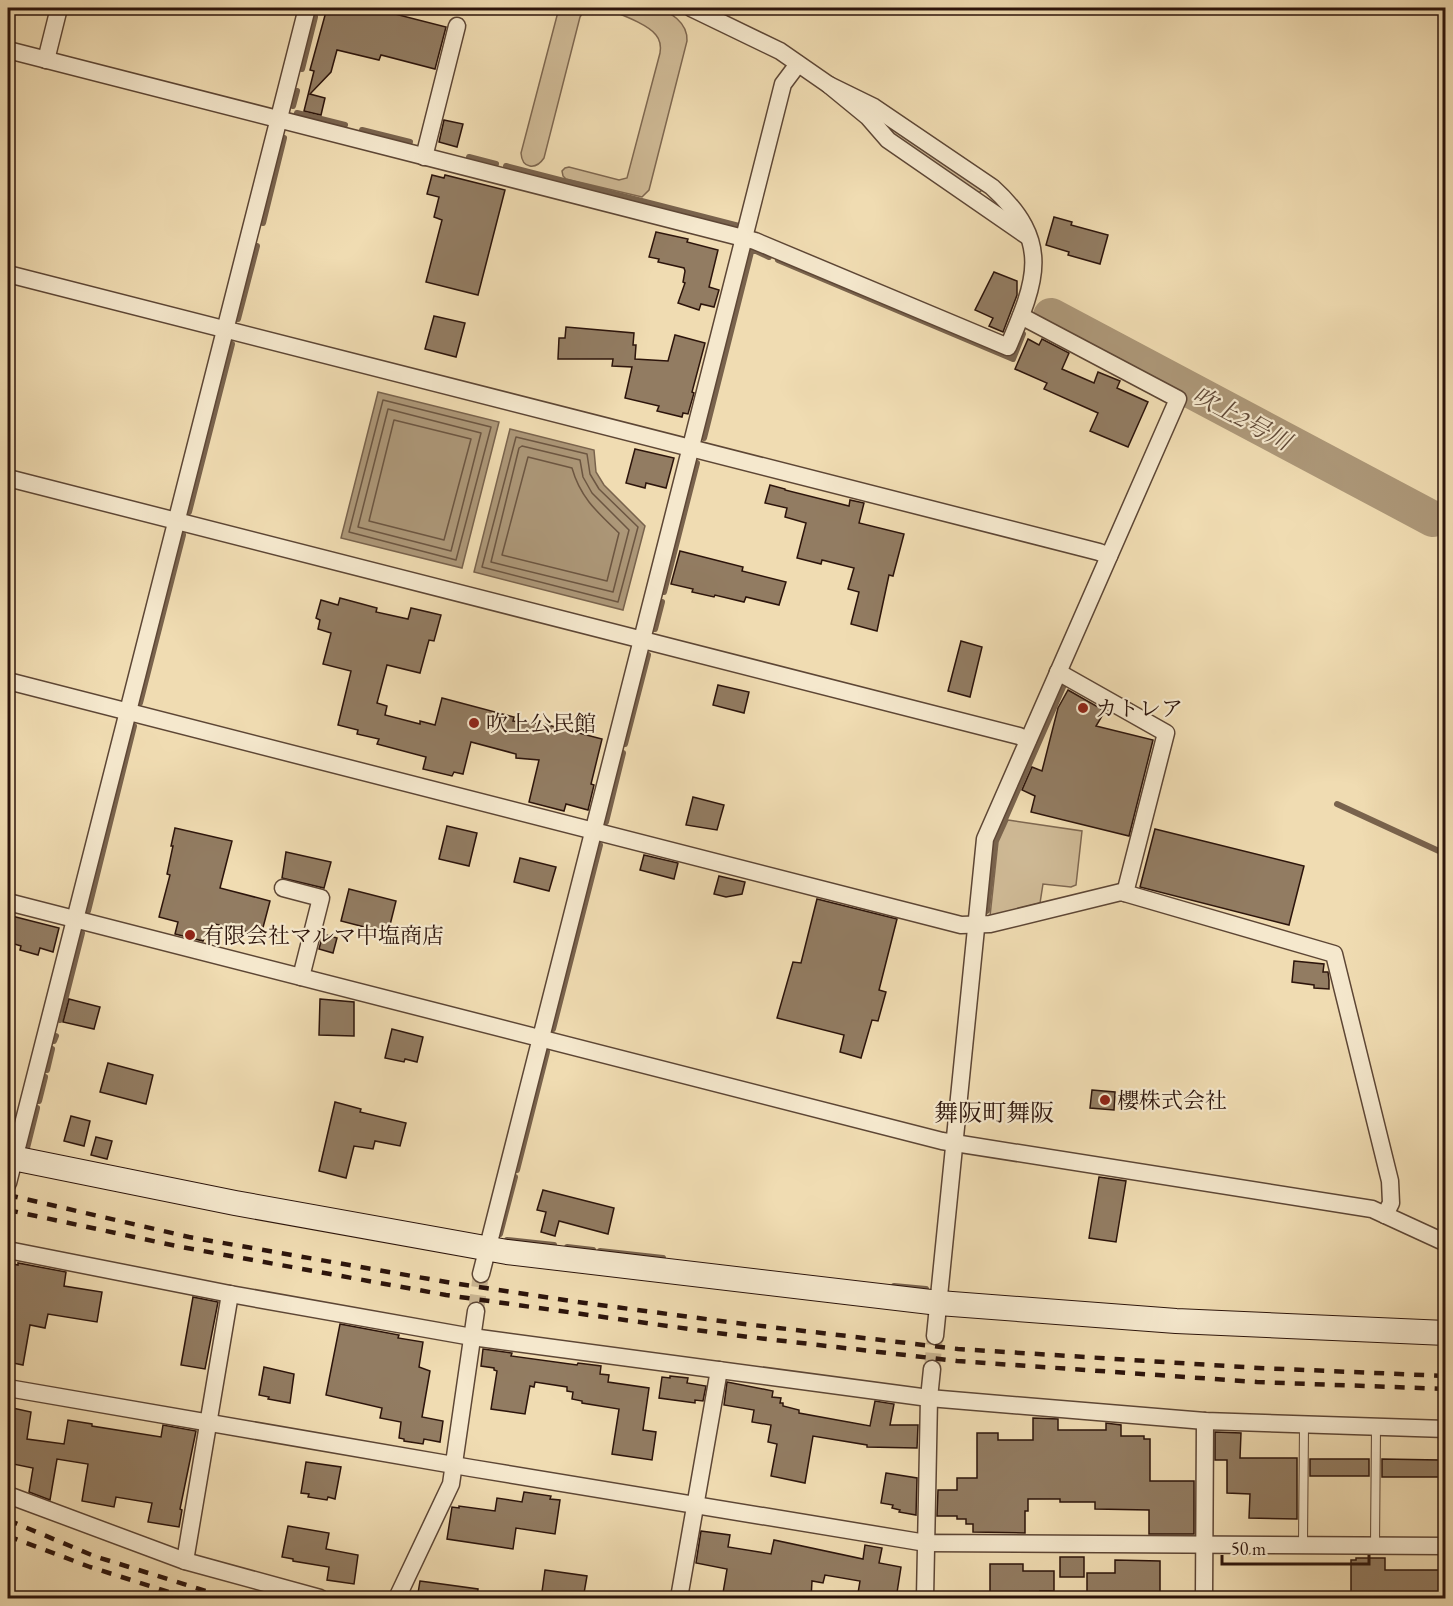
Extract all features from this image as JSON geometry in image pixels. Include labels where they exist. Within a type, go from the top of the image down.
[{"type":"street","points":[[46,60],[59,8]]},
{"type":"street","points":[[8,1183],[11,1158],[75,920],[307,8]]},
{"type":"street","points":[[8,50],[744,238],[1008,347],[1031,290],[1034,271],[1028,236],[888,140],[868,117],[829,85],[780,51],[691,8]]},
{"type":"street","points":[[424,157],[457,26]]},
{"type":"street","points":[[481,1274],[783,84],[798,64]]},
{"type":"street","points":[[8,274],[1109,556]]},
{"type":"street","points":[[935,1336],[985,839],[1178,399],[1021,316]]},
{"type":"street","points":[[8,478],[1028,740]]},
{"type":"street","points":[[1058,672],[1166,733],[1125,893]]},
{"type":"street","points":[[8,681],[961,925],[990,924],[1121,892],[1334,954],[1390,1181],[1391,1203],[1385,1215]]},
{"type":"street","points":[[283,888],[321,898],[301,977]]},
{"type":"street","points":[[8,902],[942,1141],[1372,1209],[1446,1243]]},
{"type":"street","points":[[11,1158],[213,1199],[486,1249],[939,1303],[1187,1322],[1446,1333]]},
{"type":"street","points":[[8,1250],[230,1294],[472,1337],[929,1398],[1205,1421],[1446,1429]]},
{"type":"street","points":[[185,1561],[230,1294]]},
{"type":"street","points":[[397,1599],[451,1484],[476,1311]]},
{"type":"street","points":[[925,1599],[929,1398],[932,1369]]},
{"type":"street","points":[[679,1599],[720,1370]]},
{"type":"street","points":[[8,1388],[926,1544],[1446,1546]]},
{"type":"street","points":[[1204,1599],[1205,1421]]},
{"type":"street","points":[[8,1495],[185,1561],[320,1599]]},
{"type":"lane","points":[[1303,1545],[1304,1424]]},
{"type":"lane","points":[[1375,1546],[1376,1427]]},
{"type":"shaded area","points":[[635,6],[666,11],[677,18],[687,34],[649,190],[642,197],[566,179],[562,171],[569,167],[619,180],[627,178],[660,53],[660,42],[652,31],[605,8]]},
{"type":"shaded area","points":[[559,8],[589,8],[585,9],[580,17],[544,158],[537,165],[530,166],[524,162],[521,153]]},
{"type":"shaded area","points":[[893,127],[982,188],[981,191],[978,193],[890,132]]},
{"type":"shaded area","points":[[1094,320],[1409,488],[1412,497],[1408,500],[1404,499],[1088,331],[1086,323]]},
{"type":"shaded area","points":[[1008,820],[1082,831],[1076,885],[1071,887],[1043,884],[1040,903],[990,916],[998,842]]},
{"type":"water","points":[[378,392],[499,422],[462,568],[341,538]]},
{"type":"water","points":[[510,429],[594,450],[596,472],[604,485],[645,526],[623,610],[474,572]]},
{"type":"building","points":[[327,8],[393,8],[391,13],[446,27],[435,69],[381,55],[379,60],[337,50],[331,72],[310,94],[325,98],[321,115],[304,111],[314,71],[310,70]]},
{"type":"building","points":[[444,120],[463,124],[457,147],[439,142]]},
{"type":"building","points":[[432,175],[444,178],[445,175],[505,190],[478,295],[426,282],[442,220],[434,217],[439,197],[427,194]]},
{"type":"building","points":[[1054,217],[1072,222],[1071,225],[1108,235],[1100,264],[1068,255],[1069,252],[1046,245]]},
{"type":"building","points":[[656,232],[688,239],[687,242],[718,250],[709,287],[719,290],[714,307],[701,304],[699,310],[678,303],[685,283],[683,282],[685,271],[684,268],[658,262],[659,259],[649,257]]},
{"type":"building","points":[[994,272],[1017,281],[1017,295],[1003,332],[989,326],[993,318],[975,310]]},
{"type":"building","points":[[434,316],[465,323],[456,357],[425,349]]},
{"type":"building","points":[[566,327],[634,333],[635,359],[668,361],[675,335],[705,343],[688,414],[683,413],[682,417],[657,411],[659,406],[625,398],[632,367],[612,366],[613,359],[558,359],[559,338],[565,338]]},
{"type":"building","points":[[1028,339],[1039,345],[1042,339],[1069,353],[1062,369],[1094,383],[1098,372],[1120,381],[1117,388],[1148,402],[1128,447],[1090,431],[1098,413],[1044,389],[1047,383],[1015,369]]},
{"type":"building","points":[[635,449],[674,458],[666,488],[646,483],[645,488],[626,483]]},
{"type":"building","points":[[770,485],[849,506],[850,500],[864,503],[859,523],[904,534],[893,576],[889,575],[877,631],[851,624],[859,592],[848,589],[854,568],[822,560],[821,564],[797,558],[806,523],[785,517],[787,508],[765,503]]},
{"type":"building","points":[[680,551],[743,567],[742,571],[786,582],[779,605],[746,597],[744,602],[715,595],[714,597],[671,584]]},
{"type":"building","points":[[340,598],[377,608],[376,612],[408,619],[411,608],[441,615],[434,641],[429,640],[420,673],[387,665],[377,703],[387,706],[385,715],[420,724],[420,721],[435,725],[442,698],[514,717],[513,721],[544,724],[602,739],[591,784],[594,785],[588,810],[566,804],[564,811],[529,802],[539,760],[516,758],[516,754],[471,742],[463,774],[454,772],[452,776],[423,769],[426,757],[377,744],[379,739],[357,734],[358,730],[338,725],[351,671],[323,664],[331,633],[318,629],[320,620],[316,618],[321,600],[338,605]]},
{"type":"building","points":[[961,641],[982,647],[970,697],[948,691]]},
{"type":"building","points":[[718,685],[749,692],[744,713],[713,705]]},
{"type":"building","points":[[1068,690],[1105,711],[1096,726],[1153,740],[1129,836],[1031,812],[1035,796],[1022,790],[1032,767],[1042,771],[1058,708]]},
{"type":"building","points":[[693,797],[724,805],[717,830],[686,825]]},
{"type":"building","points":[[447,826],[477,833],[469,866],[439,859]]},
{"type":"building","points":[[175,828],[232,841],[220,888],[270,901],[261,935],[211,923],[203,941],[175,934],[178,922],[159,917],[170,875],[167,874]]},
{"type":"building","points":[[1155,829],[1304,866],[1289,925],[1140,887]]},
{"type":"building","points":[[286,852],[331,862],[324,888],[282,878]]},
{"type":"building","points":[[644,855],[678,863],[674,879],[640,870]]},
{"type":"building","points":[[520,858],[556,867],[549,891],[514,882]]},
{"type":"building","points":[[719,876],[745,882],[742,894],[726,897],[714,894]]},
{"type":"building","points":[[349,889],[396,901],[388,933],[341,921]]},
{"type":"building","points":[[817,899],[897,919],[879,990],[886,992],[878,1021],[872,1020],[861,1058],[840,1052],[844,1035],[777,1018],[793,962],[801,963]]},
{"type":"building","points":[[8,915],[59,928],[53,952],[40,948],[38,955],[20,950],[21,946],[8,942]]},
{"type":"building","points":[[323,934],[337,938],[333,953],[319,949]]},
{"type":"building","points":[[1294,961],[1324,964],[1323,972],[1328,972],[1329,989],[1314,988],[1314,985],[1292,982]]},
{"type":"building","points":[[69,999],[100,1007],[94,1029],[63,1022]]},
{"type":"building","points":[[320,999],[354,1002],[354,1036],[319,1035]]},
{"type":"building","points":[[392,1029],[423,1037],[417,1062],[385,1058]]},
{"type":"building","points":[[108,1063],[153,1075],[146,1104],[100,1092]]},
{"type":"building","points":[[1092,1090],[1115,1092],[1114,1110],[1090,1108]]},
{"type":"building","points":[[335,1102],[361,1109],[360,1112],[406,1123],[400,1146],[375,1141],[373,1149],[354,1146],[346,1178],[319,1171]]},
{"type":"building","points":[[71,1116],[90,1121],[84,1146],[64,1141]]},
{"type":"building","points":[[96,1137],[112,1141],[107,1159],[91,1155]]},
{"type":"building","points":[[1099,1177],[1126,1181],[1116,1242],[1089,1238]]},
{"type":"building","points":[[543,1190],[614,1208],[608,1234],[559,1221],[555,1236],[541,1232],[546,1212],[537,1210]]},
{"type":"building","points":[[8,1263],[66,1272],[64,1286],[102,1292],[97,1322],[48,1314],[45,1328],[30,1325],[23,1365],[8,1362]]},
{"type":"building","points":[[193,1297],[218,1302],[205,1369],[181,1365]]},
{"type":"building","points":[[340,1324],[423,1342],[419,1367],[430,1371],[422,1417],[443,1421],[440,1442],[424,1439],[423,1444],[404,1441],[399,1438],[401,1422],[380,1418],[382,1408],[326,1395]]},
{"type":"building","points":[[483,1349],[512,1353],[511,1356],[601,1366],[600,1374],[609,1375],[608,1382],[649,1388],[643,1430],[656,1432],[652,1460],[612,1454],[619,1409],[582,1403],[582,1401],[572,1399],[573,1392],[567,1391],[567,1387],[535,1382],[534,1387],[530,1386],[525,1414],[491,1409],[497,1371],[494,1368],[481,1366]]},
{"type":"building","points":[[264,1367],[294,1374],[290,1403],[259,1395]]},
{"type":"building","points":[[670,1376],[688,1378],[687,1383],[706,1386],[703,1401],[695,1400],[695,1403],[659,1398],[662,1377],[670,1378]]},
{"type":"building","points":[[727,1382],[773,1391],[772,1397],[781,1398],[780,1403],[783,1403],[783,1406],[799,1410],[799,1413],[870,1426],[875,1401],[894,1404],[890,1425],[918,1425],[917,1448],[867,1447],[867,1445],[813,1436],[805,1483],[771,1476],[777,1444],[768,1442],[771,1425],[752,1422],[754,1410],[724,1405]]},
{"type":"building","points":[[8,1407],[31,1412],[27,1439],[64,1444],[68,1420],[161,1437],[163,1425],[196,1431],[180,1509],[182,1510],[179,1527],[148,1522],[152,1503],[116,1497],[114,1507],[82,1501],[88,1464],[57,1459],[50,1500],[29,1492],[33,1468],[8,1463]]},
{"type":"building","points":[[1033,1418],[1058,1419],[1058,1430],[1106,1430],[1106,1423],[1121,1425],[1121,1436],[1144,1436],[1144,1439],[1150,1439],[1150,1481],[1194,1481],[1194,1534],[1149,1534],[1149,1510],[1095,1509],[1095,1502],[1060,1502],[1060,1499],[1028,1499],[1028,1511],[1025,1511],[1025,1533],[973,1532],[973,1524],[966,1524],[966,1519],[957,1519],[957,1516],[937,1516],[938,1490],[957,1490],[957,1478],[977,1478],[977,1433],[998,1433],[998,1440],[1033,1440]]},
{"type":"building","points":[[1215,1432],[1241,1433],[1240,1458],[1297,1458],[1297,1519],[1249,1518],[1250,1494],[1227,1493],[1227,1460],[1215,1460]]},
{"type":"building","points":[[1310,1459],[1369,1459],[1369,1476],[1310,1476]]},
{"type":"building","points":[[1382,1459],[1440,1460],[1440,1477],[1382,1477]]},
{"type":"building","points":[[306,1462],[341,1467],[335,1499],[308,1497],[309,1494],[301,1493]]},
{"type":"building","points":[[886,1473],[917,1478],[916,1515],[899,1512],[900,1510],[892,1508],[893,1505],[881,1503]]},
{"type":"building","points":[[524,1492],[551,1496],[550,1499],[560,1500],[555,1534],[516,1528],[513,1549],[447,1539],[452,1507],[495,1511],[497,1498],[522,1502]]},
{"type":"building","points":[[288,1526],[329,1533],[326,1549],[358,1555],[354,1584],[327,1580],[329,1567],[282,1557]]},
{"type":"building","points":[[701,1531],[730,1535],[728,1547],[771,1554],[774,1540],[863,1559],[865,1545],[882,1548],[879,1563],[901,1567],[896,1599],[858,1593],[860,1581],[825,1575],[823,1583],[812,1581],[811,1599],[722,1599],[727,1569],[696,1563]]},
{"type":"building","points":[[1060,1557],[1084,1557],[1084,1577],[1060,1577]]},
{"type":"building","points":[[1356,1558],[1385,1558],[1385,1570],[1446,1570],[1446,1599],[1351,1599],[1351,1560],[1356,1560]]},
{"type":"building","points":[[1115,1560],[1160,1561],[1160,1599],[1087,1598],[1087,1573],[1115,1573]]},
{"type":"building","points":[[990,1564],[1023,1564],[1023,1571],[1054,1571],[1054,1591],[1040,1591],[1040,1596],[1023,1596],[1023,1599],[990,1599]]},
{"type":"building","points":[[545,1570],[587,1576],[583,1599],[541,1599]]},
{"type":"building","points":[[420,1581],[478,1589],[477,1599],[417,1599]]},
{"type":"waterway","points":[[302,69],[315,17]]},
{"type":"waterway","points":[[293,106],[297,91]]},
{"type":"waterway","points":[[297,113],[345,125]]},
{"type":"waterway","points":[[362,130],[410,142]]},
{"type":"waterway","points":[[263,223],[284,138]]},
{"type":"waterway","points":[[469,157],[496,164]]},
{"type":"waterway","points":[[506,166],[741,228]]},
{"type":"waterway","points":[[238,319],[257,246]]},
{"type":"waterway","points":[[704,438],[751,252],[754,250],[769,257]]},
{"type":"waterway","points":[[778,260],[1013,359],[1023,334]]},
{"type":"waterway","name":"吹上2号川","points":[[1051,316],[1433,519]]},
{"type":"waterway","points":[[189,512],[232,344]]},
{"type":"waterway","points":[[664,592],[697,463]]},
{"type":"waterway","points":[[140,703],[183,535]]},
{"type":"waterway","points":[[655,629],[662,602]]},
{"type":"waterway","points":[[625,744],[648,655]]},
{"type":"waterway","points":[[987,911],[995,842],[1063,687]]},
{"type":"waterway","points":[[88,911],[134,726]]},
{"type":"waterway","points":[[606,822],[623,753]]},
{"type":"waterway","points":[[1337,804],[1441,852]]},
{"type":"waterway","points":[[553,1029],[600,845]]},
{"type":"waterway","points":[[60,1020],[82,933]]},
{"type":"waterway","points":[[54,1041],[56,1036]]},
{"type":"waterway","points":[[47,1070],[52,1049]]},
{"type":"waterway","points":[[517,1170],[547,1052]]},
{"type":"waterway","points":[[39,1101],[45,1077]]},
{"type":"waterway","points":[[27,1148],[37,1108]]},
{"type":"waterway","points":[[500,1234],[515,1177]]},
{"type":"waterway","points":[[507,1240],[554,1245]]},
{"type":"waterway","points":[[567,1247],[593,1250]]},
{"type":"waterway","points":[[600,1251],[663,1258]]},
{"type":"waterway","points":[[894,1286],[926,1289]]},
{"type":"tunnel","points":[[476,1311],[481,1274]]},
{"type":"tunnel","points":[[932,1369],[935,1336]]},
{"type":"railway","points":[[8,1195],[189,1237],[452,1283],[736,1323],[958,1349],[1259,1368],[1446,1376]]},
{"type":"railway","points":[[8,1210],[181,1247],[446,1295],[732,1335],[957,1361],[1257,1382],[1446,1389]]},
{"type":"railway","points":[[8,1520],[94,1556],[228,1598]]},
{"type":"railway","points":[[8,1536],[90,1567],[188,1598]]},
{"type":"place","name":"カトレア","points":[[1083,708]]},
{"type":"place","name":"吹上公民館","points":[[474,723]]},
{"type":"place","name":"有限会社マルマ中塩商店","points":[[190,935]]},
{"type":"place","name":"櫻株式会社","points":[[1105,1100]]},
{"type":"district","name":"舞阪町舞阪","points":[[994,1112]]}]
